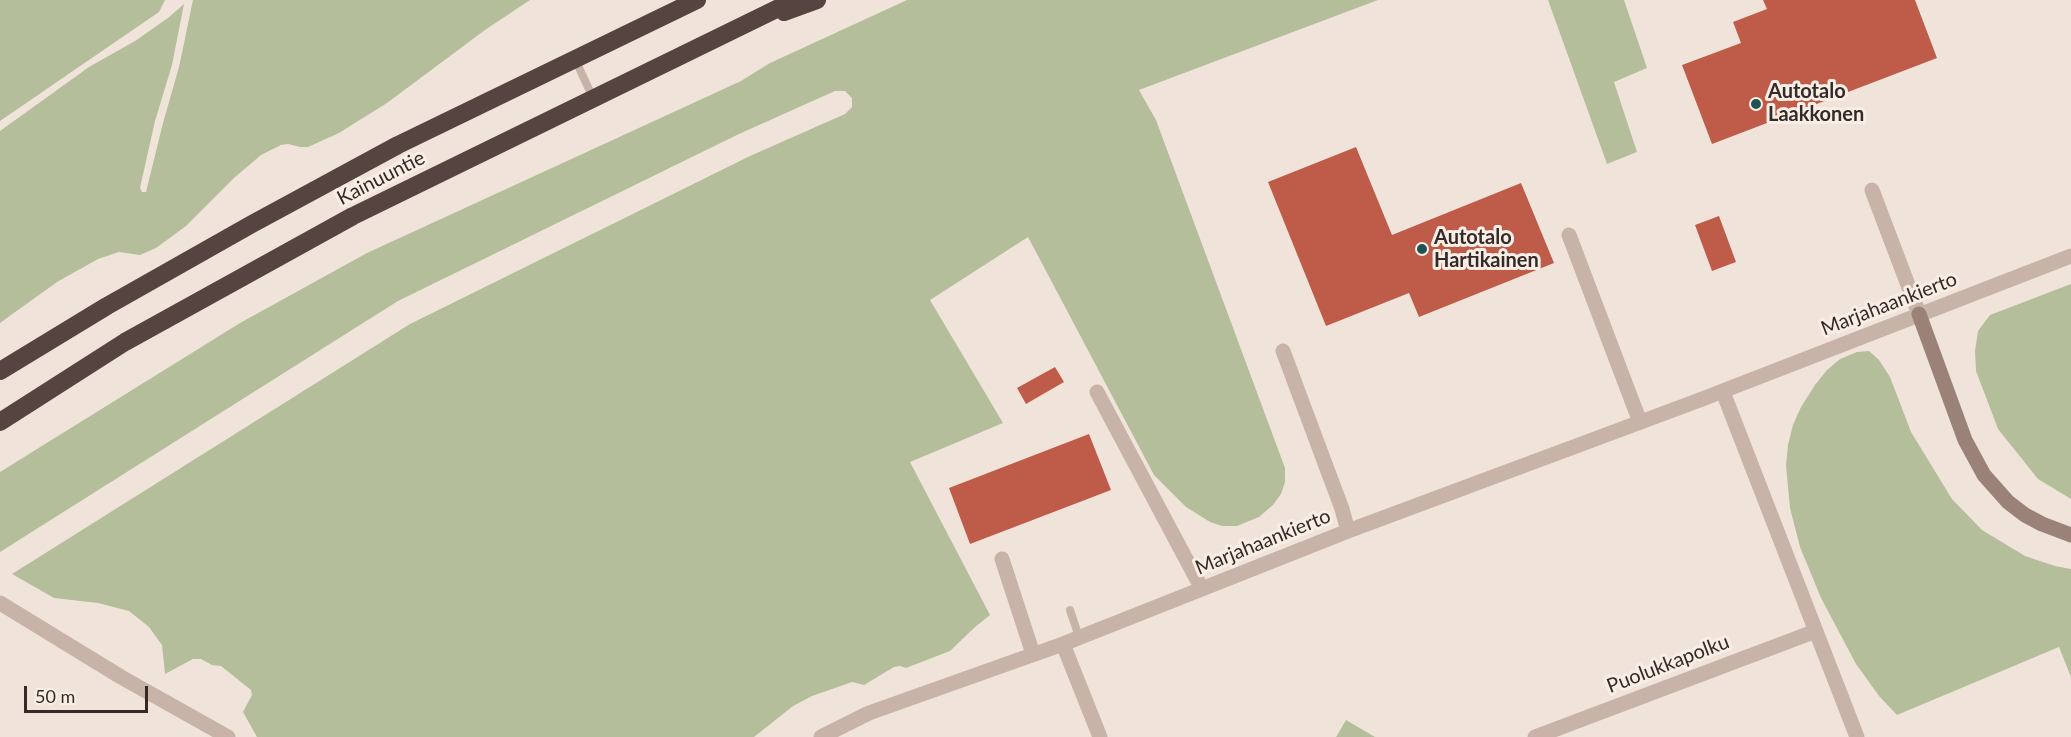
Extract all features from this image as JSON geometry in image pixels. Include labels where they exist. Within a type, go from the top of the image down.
[{"type":"highway","name":"Kainuuntie","points":[[0,371],[107,306],[398,145],[697,0]]},
{"type":"highway","name":"Kainuuntie","points":[[0,422],[125,342],[353,216],[795,0]]},
{"type":"highway","points":[[731,31],[817,0]]},
{"type":"main road","points":[[1919,314],[1965,440],[1984,475],[2008,502],[2025,515],[2071,535]]},
{"type":"street","points":[[1872,190],[1919,314]]},
{"type":"street","points":[[1569,235],[1640,422]]},
{"type":"street","name":"Marjahaankierto","points":[[821,737],[869,713],[1063,644],[1348,531],[1723,392],[2071,256]]},
{"type":"street","points":[[1283,351],[1342,509],[1348,531]]},
{"type":"street","points":[[1097,392],[1202,589]]},
{"type":"street","points":[[1723,392],[1857,737]]},
{"type":"street","points":[[1002,559],[1033,654]]},
{"type":"street","points":[[0,603],[121,677],[228,737]]},
{"type":"street","name":"Puolukkapolku","points":[[1535,737],[1816,631]]},
{"type":"street","points":[[1063,644],[1100,737]]},
{"type":"lane","points":[[575,59],[593,98]]},
{"type":"lane","points":[[1070,610],[1079,637]]},
{"type":"green space","points":[[0,0],[165,0],[159,12],[0,121]]},
{"type":"green space","points":[[193,0],[530,0],[485,30],[387,103],[339,133],[308,147],[281,145],[261,155],[234,178],[186,226],[156,248],[140,255],[119,252],[98,259],[57,282],[0,323],[0,131],[89,67],[135,41],[184,4],[172,65],[155,121],[140,188],[142,192],[146,192],[179,67]]},
{"type":"green space","points":[[907,0],[1378,0],[1139,90],[1156,120],[1285,468],[1285,482],[1281,494],[1273,505],[1259,517],[1237,526],[1222,526],[1210,522],[1186,507],[1154,475],[1028,237],[930,300],[1003,423],[910,462],[990,615],[950,651],[906,668],[894,667],[864,685],[852,682],[812,696],[793,706],[754,737],[257,737],[243,712],[252,695],[251,690],[221,666],[212,665],[201,659],[193,659],[165,674],[162,645],[149,627],[129,611],[98,603],[54,598],[12,574],[410,324],[750,156],[845,114],[852,107],[852,98],[845,91],[835,91],[739,134],[398,301],[0,552],[0,472],[240,323],[367,253],[741,81],[770,63]]},
{"type":"green space","points":[[1548,0],[1624,0],[1647,68],[1614,82],[1637,152],[1607,164]]},
{"type":"green space","points":[[2071,284],[2071,499],[2038,479],[1998,429],[1976,371],[1975,351],[1978,331],[1990,315]]},
{"type":"green space","points":[[1869,351],[1879,360],[1890,377],[1911,432],[1952,499],[1982,530],[2025,556],[2071,569],[2071,677],[2059,647],[1897,715],[1879,696],[1856,664],[1821,598],[1800,547],[1790,508],[1786,466],[1793,425],[1815,385],[1840,359],[1857,352]]},
{"type":"green space","points":[[1346,720],[1375,737],[1336,737]]},
{"type":"building","name":"Autotalo Laakkonen","points":[[1763,0],[1915,0],[1937,58],[1712,144],[1682,65],[1741,43],[1733,22],[1767,9]]},
{"type":"building","name":"Autotalo Hartikainen","points":[[1356,147],[1392,235],[1521,183],[1554,263],[1419,317],[1409,293],[1326,326],[1268,182]]},
{"type":"building","points":[[1719,216],[1736,262],[1712,271],[1695,225]]},
{"type":"building","points":[[1055,367],[1064,382],[1026,404],[1017,388]]},
{"type":"building","points":[[1089,434],[1111,490],[970,544],[949,488]]},
{"type":"place","name":"Autotalo Laakkonen","points":[[1756,104]]},
{"type":"place","name":"Autotalo Hartikainen","points":[[1422,249]]}]
